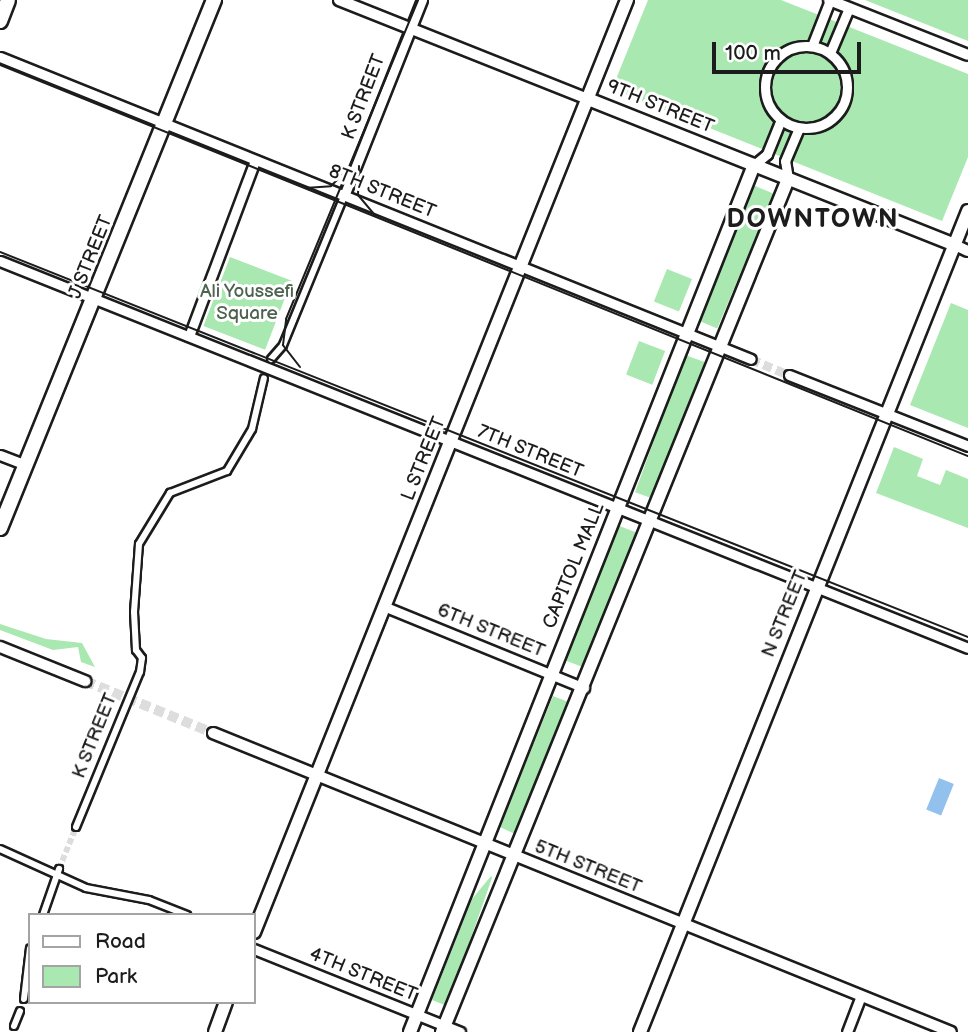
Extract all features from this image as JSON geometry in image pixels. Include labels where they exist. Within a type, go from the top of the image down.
[{"type":"main road","points":[[0,21],[8,0]]},
{"type":"main road","name":"J STREET","points":[[0,528],[214,0]]},
{"type":"main road","name":"L STREET","points":[[256,927],[319,776],[627,0]]},
{"type":"main road","name":"9TH STREET","points":[[588,99],[955,245]]},
{"type":"main road","name":"CAPITOL MALL","points":[[410,1032],[754,165]]},
{"type":"main road","points":[[443,1029],[788,179]]},
{"type":"main road","name":"N STREET","points":[[640,1032],[968,211]]},
{"type":"main road","points":[[215,1032],[225,1004]]},
{"type":"street","name":"9TH STREET","points":[[339,0],[588,99]]},
{"type":"street","name":"K STREET","points":[[271,359],[283,345],[422,0]]},
{"type":"street","points":[[812,46],[830,0],[968,55]]},
{"type":"street","points":[[830,53],[849,8]]},
{"type":"street","points":[[812,46],[830,53],[845,74],[844,103],[825,123],[799,128],[781,120],[767,100],[768,72],[786,51],[812,46]]},
{"type":"street","name":"8TH STREET","points":[[0,57],[751,359]]},
{"type":"street","name":"CAPITOL MALL","points":[[754,165],[767,154],[781,120]]},
{"type":"street","points":[[788,179],[785,161],[799,128]]},
{"type":"street","points":[[190,336],[255,160]]},
{"type":"street","name":"9TH STREET","points":[[955,245],[968,251]]},
{"type":"street","name":"7TH STREET","points":[[0,261],[619,506],[968,648]]},
{"type":"street","points":[[789,374],[968,446]]},
{"type":"street","name":"K STREET","points":[[76,827],[142,658],[136,650],[139,544],[170,493],[227,471],[252,429],[264,378]]},
{"type":"street","points":[[0,455],[26,465]]},
{"type":"street","name":"6TH STREET","points":[[386,607],[583,688]]},
{"type":"street","points":[[0,647],[85,681]]},
{"type":"street","name":"5TH STREET","points":[[213,733],[951,1032]]},
{"type":"street","points":[[0,849],[58,872],[86,888],[149,900],[182,913]]},
{"type":"street","points":[[44,913],[58,872]]},
{"type":"street","name":"4TH STREET","points":[[256,950],[443,1029],[460,1032]]},
{"type":"street","points":[[24,999],[28,965]]},
{"type":"street","points":[[847,1032],[861,996]]},
{"type":"street","points":[[14,1026],[20,1011]]},
{"type":"green space","points":[[648,0],[781,0],[968,74],[968,157],[942,221],[612,89]]},
{"type":"green space","points":[[865,0],[968,0],[968,41]]},
{"type":"green space","points":[[753,185],[774,194],[717,328],[696,319]]},
{"type":"green space","name":"Ali Youssefi Square","points":[[230,257],[292,281],[265,350],[203,326]]},
{"type":"green space","points":[[667,269],[692,279],[679,312],[654,301]]},
{"type":"green space","points":[[951,303],[968,310],[968,428],[910,405]]},
{"type":"green space","points":[[639,341],[665,351],[652,385],[626,375]]},
{"type":"green space","points":[[685,355],[707,363],[657,500],[635,492]]},
{"type":"green space","points":[[894,447],[923,459],[917,476],[940,485],[946,470],[968,479],[968,528],[876,493]]},
{"type":"green space","points":[[617,525],[638,533],[586,668],[565,660]]},
{"type":"green space","points":[[0,624],[46,639],[82,643],[95,667],[81,662],[78,647],[53,650],[0,630]]},
{"type":"green space","points":[[553,696],[571,703],[515,834],[500,827]]},
{"type":"green space","points":[[491,876],[447,1006],[432,1000],[472,899]]},
{"type":"water","points":[[939,778],[954,784],[941,816],[926,810]]},
{"type":"tunnel","points":[[751,359],[789,375]]},
{"type":"tunnel","points":[[85,681],[213,733]]},
{"type":"tunnel","points":[[59,869],[76,827]]},
{"type":"tram line","points":[[300,367],[283,345],[286,319],[418,0]]},
{"type":"tram line","points":[[0,65],[968,456]]},
{"type":"tram line","points":[[359,166],[358,195],[375,215]]},
{"type":"tram line","points":[[305,188],[331,186],[347,170]]},
{"type":"tram line","points":[[0,252],[968,637]]},
{"type":"district","name":"DOWNTOWN","points":[[813,220]]}]
